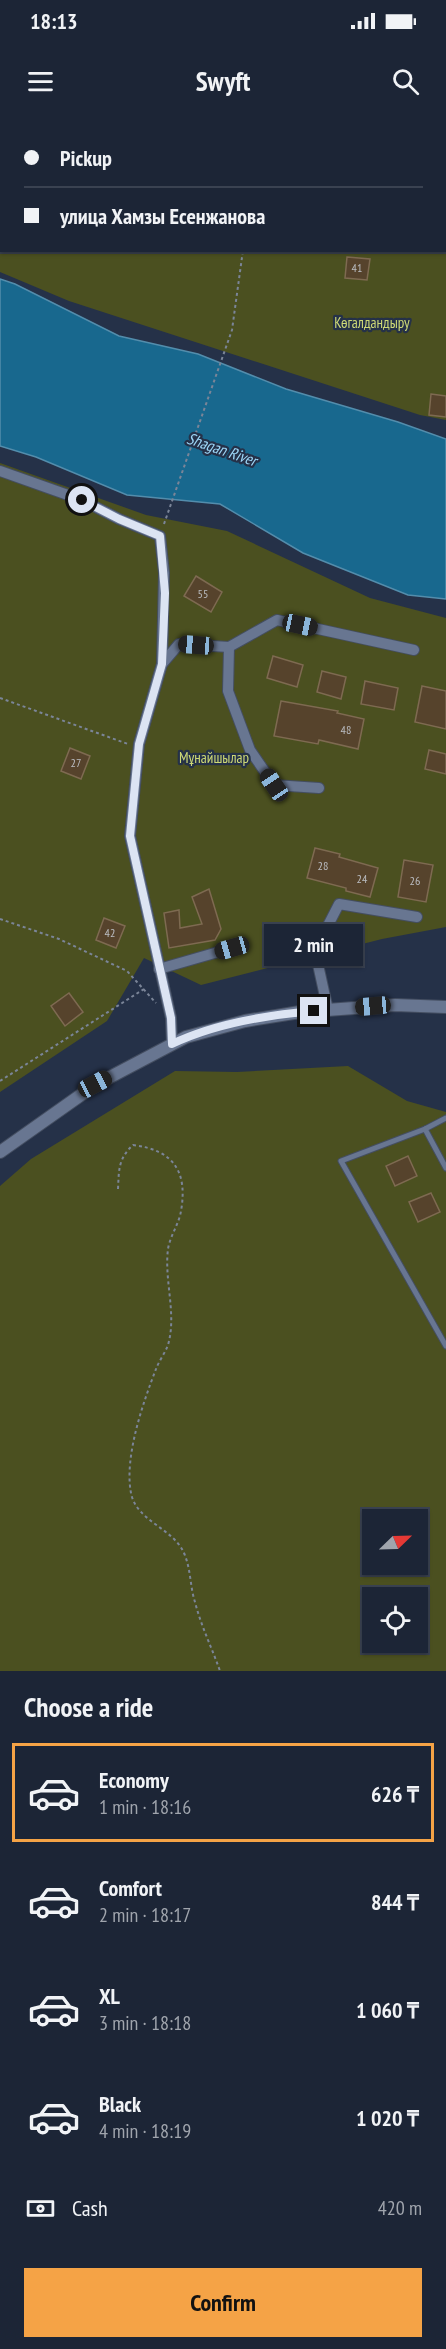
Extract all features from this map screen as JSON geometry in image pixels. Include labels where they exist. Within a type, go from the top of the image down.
[{"type":"street","points":[[0,471],[82,500],[160,536],[165,593],[162,664],[139,748],[130,836],[171,1018],[172,1044]]},
{"type":"street","points":[[162,664],[179,644],[229,647],[278,620],[414,650]]},
{"type":"street","points":[[229,647],[228,691],[250,750],[274,785],[319,788]]},
{"type":"street","points":[[328,1010],[316,960],[322,937],[339,904],[417,917]]},
{"type":"street","points":[[159,969],[232,948]]},
{"type":"street","points":[[0,1152],[95,1084],[186,1037],[246,1021],[328,1010],[395,1005],[446,1007]]},
{"type":"lane","points":[[446,1118],[425,1129],[341,1161],[446,1346]]},
{"type":"lane","points":[[425,1129],[446,1168]]},
{"type":"path","points":[[160,536],[232,330],[243,252]]},
{"type":"path","points":[[0,698],[139,748]]},
{"type":"path","points":[[0,919],[59,939],[127,971],[171,1018]]},
{"type":"path","points":[[0,1081],[144,989]]},
{"type":"path","points":[[118,1190],[118,1170],[123,1154],[134,1145],[152,1147],[172,1160],[183,1181],[181,1211],[168,1245],[166,1266],[171,1318],[168,1345],[157,1366],[140,1412],[131,1470],[131,1493],[136,1507],[167,1533],[185,1554],[194,1601],[220,1671]]},
{"type":"green space","name":"Көгалдандыру","points":[[0,252],[446,252],[446,420],[420,415],[69,301],[0,272]]},
{"type":"green space","name":"Мұнайшылар","points":[[0,463],[146,515],[227,531],[370,598],[446,618],[446,927],[382,939],[201,985],[144,958],[107,1021],[0,1092]]},
{"type":"green space","points":[[348,1066],[407,1101],[446,1112],[446,1671],[0,1671],[0,1186],[31,1159],[175,1071],[237,1072]]},
{"type":"water","name":"Shagan River","points":[[0,279],[15,284],[119,336],[198,354],[286,389],[398,422],[446,439],[446,599],[408,595],[303,553],[220,504],[127,495],[36,457],[0,446]]},
{"type":"building","points":[[347,257],[370,259],[367,280],[345,278]]},
{"type":"building","points":[[431,394],[446,396],[446,417],[429,415]]},
{"type":"building","points":[[196,576],[222,592],[211,612],[184,596]]},
{"type":"building","points":[[273,656],[303,665],[297,687],[267,678]]},
{"type":"building","points":[[322,671],[346,677],[341,699],[317,692]]},
{"type":"building","points":[[365,681],[398,688],[394,710],[361,704]]},
{"type":"building","points":[[422,686],[446,691],[446,729],[415,722]]},
{"type":"building","points":[[281,701],[338,711],[337,713],[364,719],[358,749],[319,740],[318,744],[274,736]]},
{"type":"building","points":[[70,748],[90,756],[81,779],[61,771]]},
{"type":"building","points":[[429,750],[446,754],[446,774],[425,769]]},
{"type":"building","points":[[315,848],[340,854],[339,857],[378,868],[370,897],[307,878]]},
{"type":"building","points":[[404,860],[433,865],[426,902],[398,897]]},
{"type":"building","points":[[209,889],[221,929],[215,940],[169,948],[164,913],[179,910],[180,928],[202,924],[192,897]]},
{"type":"building","points":[[104,918],[125,926],[116,948],[96,940]]},
{"type":"building","points":[[69,993],[83,1012],[65,1026],[51,1006]]},
{"type":"building","points":[[408,1156],[417,1176],[395,1186],[386,1166]]},
{"type":"building","points":[[431,1193],[440,1212],[418,1222],[409,1202]]},
{"type":"route","points":[[82,500],[160,536],[165,593],[162,664],[139,744],[130,836],[171,1018],[172,1044],[186,1037],[246,1021],[314,1011]]}]
